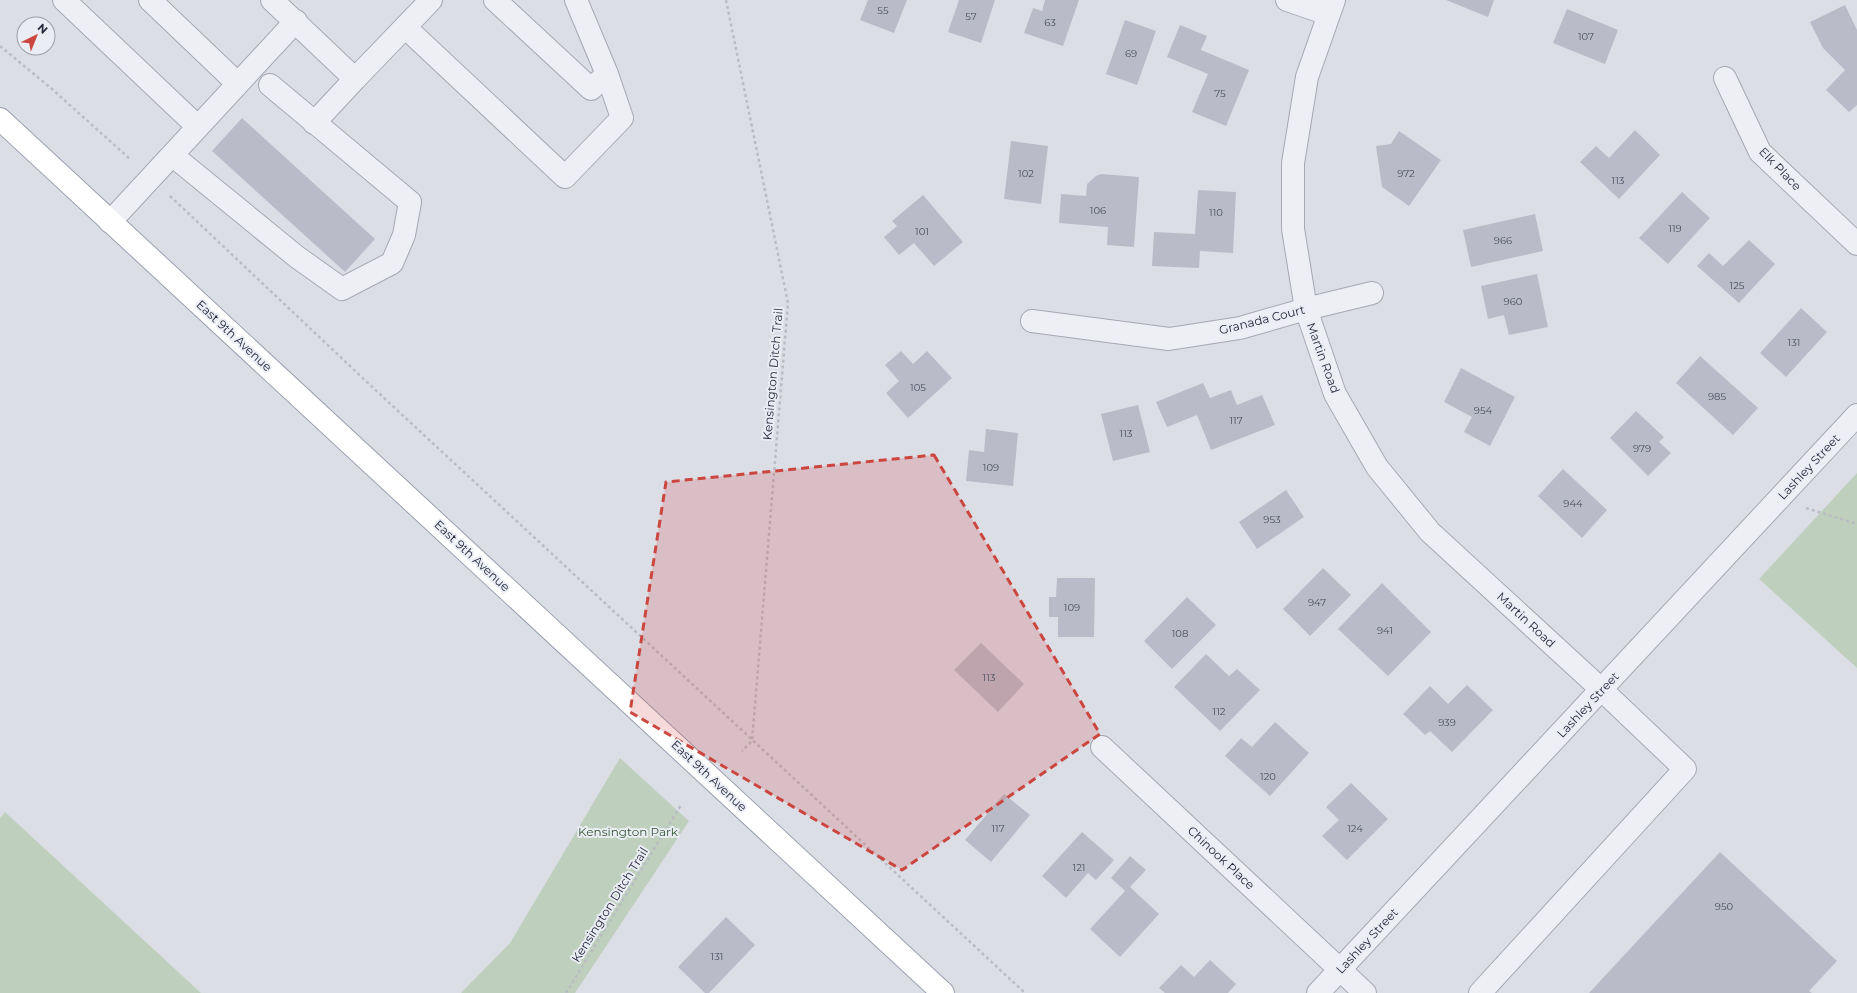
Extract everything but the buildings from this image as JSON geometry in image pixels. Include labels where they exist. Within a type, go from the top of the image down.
[{"type":"main road","name":"East 9th Avenue","points":[[0,119],[943,993]]},
{"type":"street","points":[[64,0],[198,127]]},
{"type":"street","points":[[150,0],[238,84]]},
{"type":"street","points":[[272,0],[296,21],[355,79]]},
{"type":"street","points":[[314,123],[431,0]]},
{"type":"street","points":[[495,0],[591,89],[607,74]]},
{"type":"street","points":[[405,27],[565,177],[622,118],[607,74],[576,0]]},
{"type":"street","points":[[1287,0],[1331,7]]},
{"type":"street","name":"Martin Road","points":[[1331,7],[1307,77],[1293,163],[1293,229],[1306,309],[1335,394],[1377,467],[1430,532],[1686,769],[1480,993]]},
{"type":"street","points":[[110,222],[296,21]]},
{"type":"street","name":"Elk Place","points":[[1725,78],[1760,152],[1857,244]]},
{"type":"street","points":[[172,154],[296,257],[342,289],[392,263],[404,235],[410,202],[270,85]]},
{"type":"street","name":"Granada Court","points":[[1032,321],[1169,339],[1240,328],[1306,309],[1372,293]]},
{"type":"street","name":"Lashley Street","points":[[1318,993],[1857,415]]},
{"type":"street","name":"Chinook Place","points":[[1102,747],[1365,993]]},
{"type":"path","name":"Kensington Ditch Trail","points":[[726,0],[788,303],[752,741]]},
{"type":"path","points":[[0,46],[52,89],[151,178],[369,384],[1025,993]]},
{"type":"path","points":[[1779,499],[1857,524]]},
{"type":"path","points":[[742,751],[752,741]]},
{"type":"path","name":"Kensington Ditch Trail","points":[[566,993],[681,805]]},
{"type":"highlighted area","points":[[934,455],[1100,734],[902,870],[630,712],[666,482]]},
{"type":"green space","points":[[1857,473],[1857,668],[1759,579]]},
{"type":"green space","name":"Kensington Park","points":[[620,758],[689,821],[575,993],[461,993],[510,943]]},
{"type":"green space","points":[[5,812],[201,993],[0,993],[0,818]]}]
